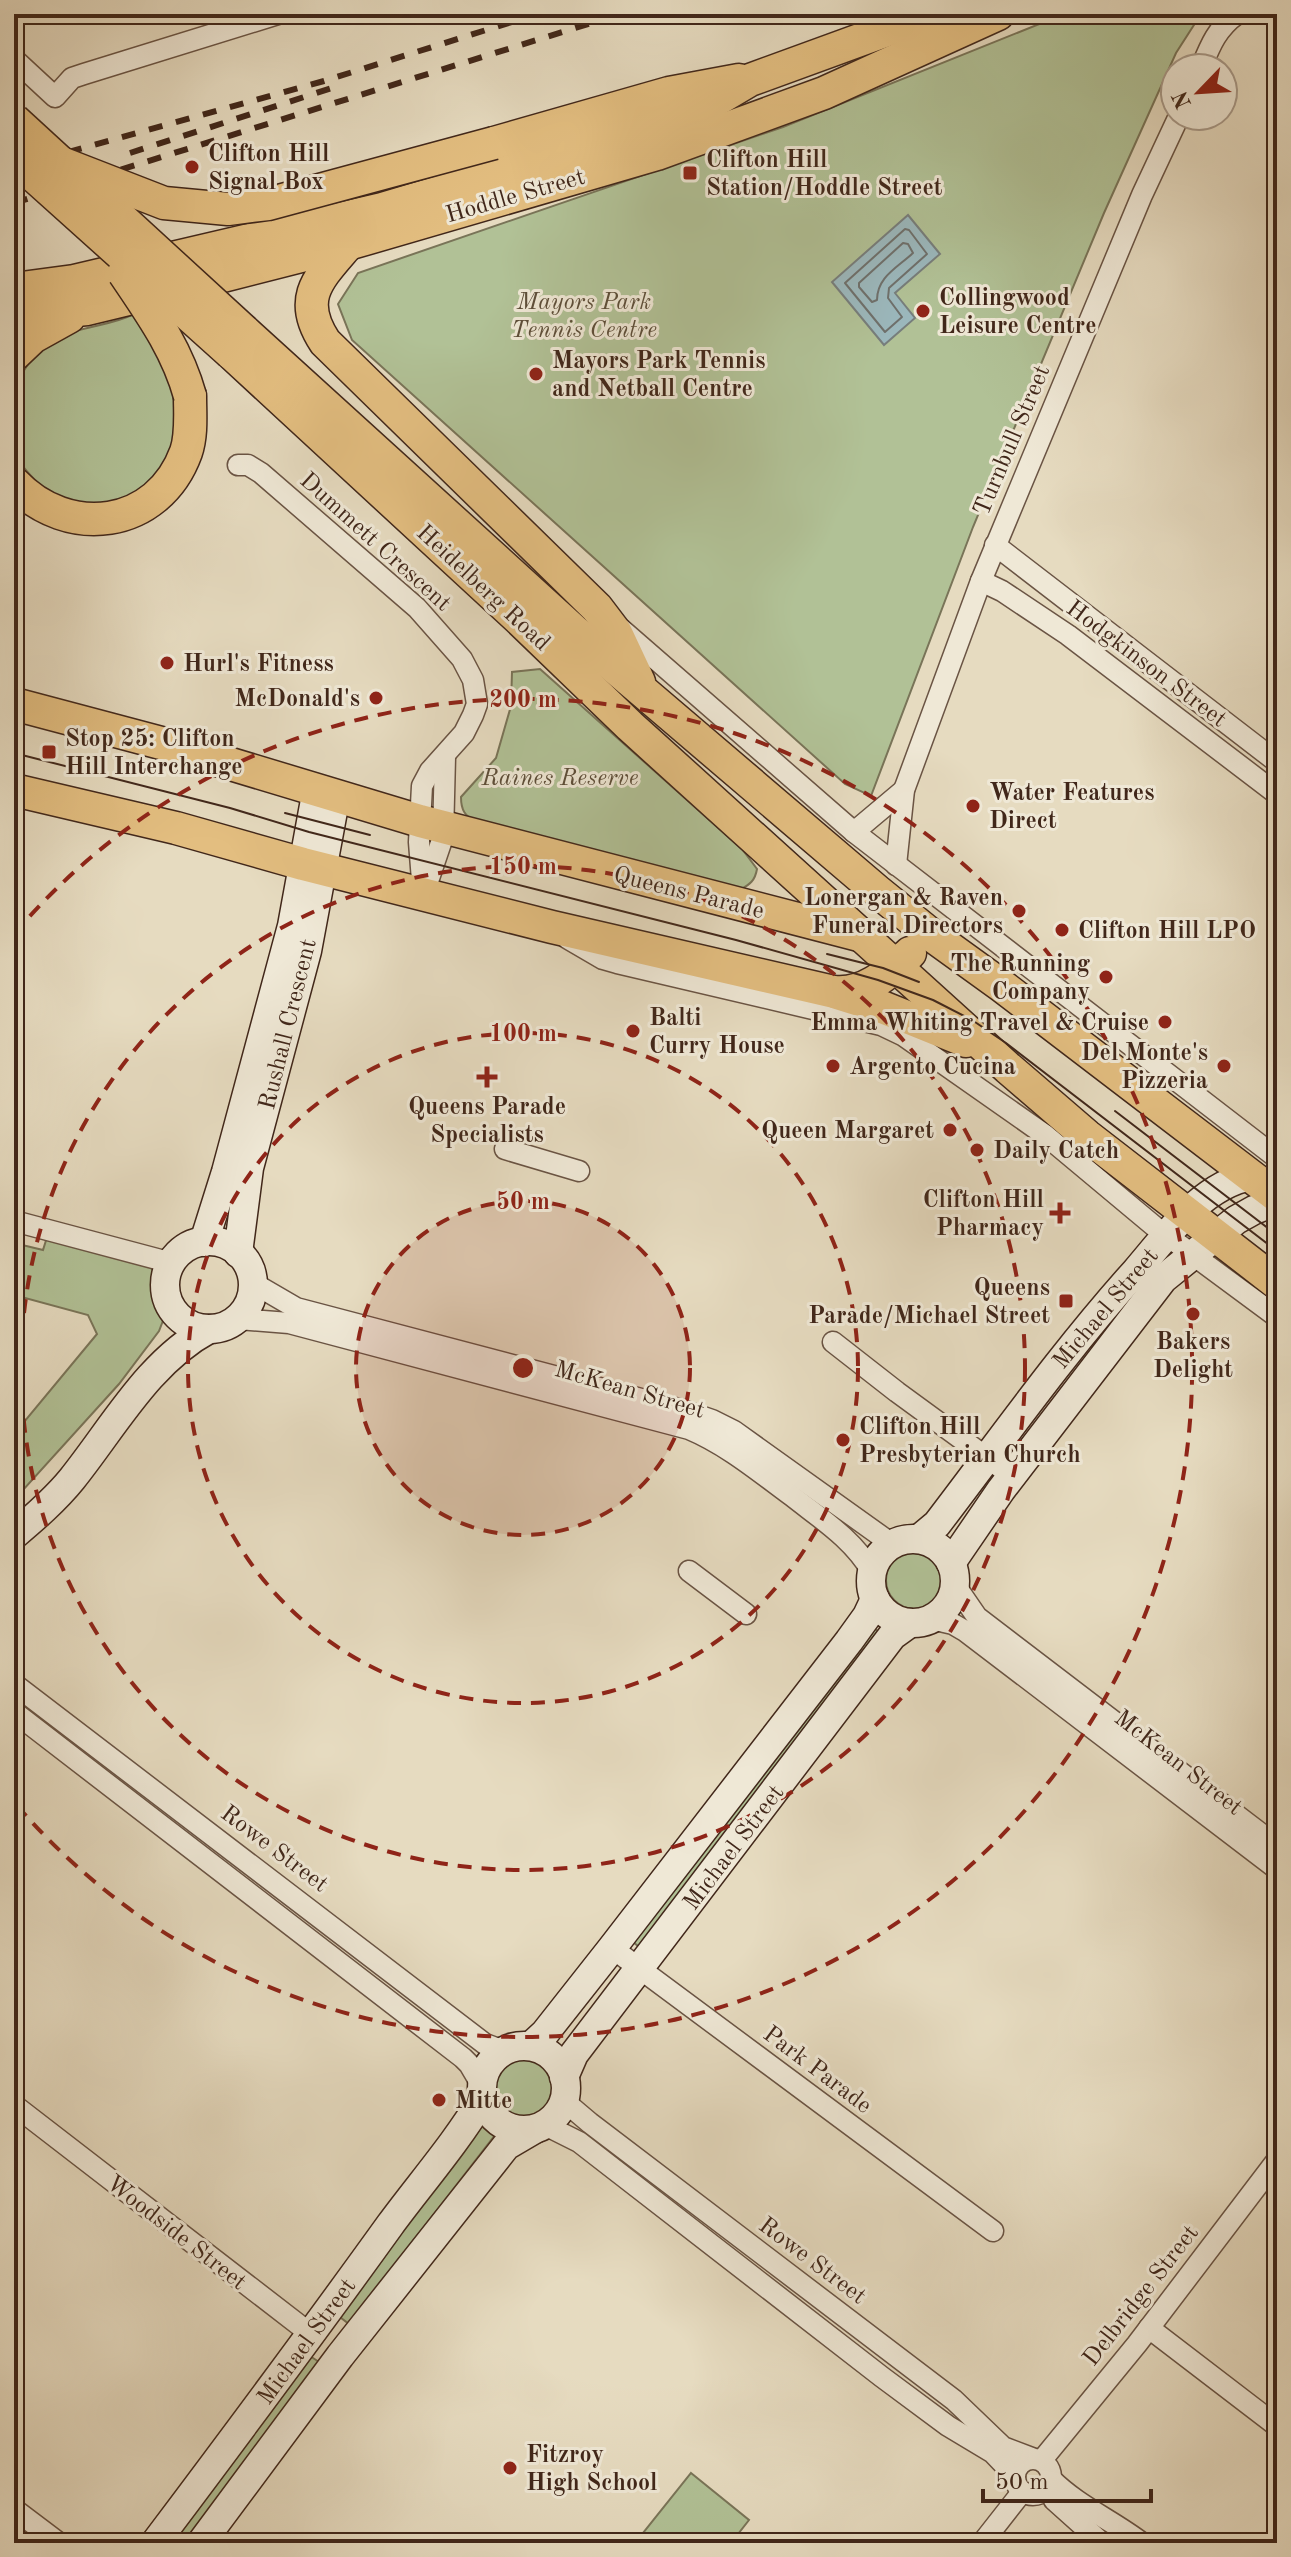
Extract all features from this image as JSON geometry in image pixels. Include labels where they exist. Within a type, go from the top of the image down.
[{"type":"main road","name":"Hoddle Street","points":[[14,289],[74,281],[382,209],[654,128],[701,109],[750,80],[931,14]]},
{"type":"main road","name":"Hoddle Street","points":[[14,316],[87,309],[348,244],[657,154],[837,88],[998,14]]},
{"type":"main road","points":[[61,163],[164,203],[228,209],[268,204],[669,93],[720,82],[750,80]]},
{"type":"main road","name":"Heidelberg Road","points":[[14,120],[630,726],[988,1050]]},
{"type":"main road","name":"Heidelberg Road","points":[[14,158],[101,237],[237,342],[643,692],[930,934],[971,944],[1002,986],[1144,1074]]},
{"type":"main road","points":[[14,483],[28,498],[49,511],[86,520],[105,519],[135,510],[164,491],[177,473],[187,449],[190,396],[183,372],[169,339],[101,237]]},
{"type":"main road","points":[[348,244],[323,273],[313,293],[313,319],[325,342],[597,608],[616,633],[643,692]]},
{"type":"main road","points":[[14,355],[43,330],[87,309]]},
{"type":"main road","name":"Queens Parade","points":[[14,704],[161,743],[432,824],[862,936],[930,934]]},
{"type":"main road","points":[[14,790],[176,828],[552,927],[722,977],[850,992],[866,988],[896,966],[930,934]]},
{"type":"main road","points":[[735,904],[765,884],[770,851]]},
{"type":"main road","points":[[834,992],[882,1007],[988,1050],[1080,1146],[1176,1225],[1204,1245],[1277,1283]]},
{"type":"main road","points":[[1144,1074],[1268,1169],[1277,1199]]},
{"type":"street","points":[[14,59],[55,97],[72,78],[278,14]]},
{"type":"street","points":[[1208,52],[1215,35],[1225,22],[1237,14]]},
{"type":"street","name":"Turnbull Street","points":[[896,865],[904,790],[981,581],[1142,195],[1172,132]]},
{"type":"street","name":"Dummett Crescent","points":[[238,465],[248,465],[261,473],[417,608],[462,659],[473,680],[477,704],[464,733],[424,781],[439,852],[423,893]]},
{"type":"street","name":"Hodgkinson Street","points":[[995,545],[1277,762]]},
{"type":"street","name":"Hodgkinson Street","points":[[981,581],[1002,591],[1068,635],[1277,794]]},
{"type":"street","points":[[597,608],[896,865],[971,944],[1144,1074]]},
{"type":"street","name":"Turnbull Street","points":[[854,832],[904,790]]},
{"type":"street","name":"Rushall Crescent","points":[[238,1253],[249,1168],[307,951],[313,866],[326,792]]},
{"type":"street","name":"Rushall Crescent","points":[[204,1242],[226,1172],[292,926],[313,866]]},
{"type":"street","points":[[722,977],[881,1025],[904,1036],[1080,1146]]},
{"type":"street","points":[[505,1149],[579,1171]]},
{"type":"street","name":"Michael Street","points":[[906,1542],[937,1524],[1095,1316],[1176,1225],[1224,1185],[1268,1169]]},
{"type":"street","name":"Michael Street","points":[[953,1574],[1012,1476],[1163,1279],[1247,1213],[1277,1199]]},
{"type":"street","points":[[14,1221],[172,1263]]},
{"type":"street","points":[[14,1535],[71,1481],[146,1383],[189,1342],[209,1329],[238,1319],[252,1297],[253,1283],[246,1261],[238,1253],[217,1242],[204,1242],[191,1245],[172,1263],[166,1277],[166,1292],[172,1324],[146,1383]]},
{"type":"street","points":[[1204,1245],[1277,1317]]},
{"type":"street","name":"McKean Street","points":[[253,1283],[296,1308],[712,1420],[906,1542]]},
{"type":"street","points":[[171,1306],[187,1323],[209,1329]]},
{"type":"street","name":"McKean Street","points":[[238,1319],[289,1323],[689,1429],[729,1449],[841,1535],[861,1553],[874,1585]]},
{"type":"street","points":[[833,1342],[1012,1476]]},
{"type":"street","points":[[1065,1356],[1089,1376]]},
{"type":"street","points":[[14,1516],[48,1482],[92,1450]]},
{"type":"street","points":[[906,1542],[932,1543],[943,1552],[953,1574],[951,1599],[942,1611],[920,1621],[889,1616],[874,1585],[873,1566],[906,1542]]},
{"type":"street","points":[[689,1571],[746,1614]]},
{"type":"street","name":"McKean Street","points":[[953,1574],[977,1617],[1277,1846]]},
{"type":"street","name":"Michael Street","points":[[518,2048],[545,2033],[849,1641],[867,1616],[874,1585]]},
{"type":"street","name":"Michael Street","points":[[564,2089],[574,2054],[892,1636],[920,1621]]},
{"type":"street","name":"McKean Street","points":[[920,1621],[953,1624],[965,1631],[1277,1869]]},
{"type":"street","name":"Rowe Street","points":[[14,1684],[485,2044],[518,2048]]},
{"type":"street","points":[[14,1712],[463,2058],[469,2064],[488,2110],[497,2121],[522,2130],[540,2127],[560,2110],[564,2089],[552,2057],[518,2048],[488,2065],[482,2092]]},
{"type":"street","name":"Park Parade","points":[[612,1948],[993,2231]]},
{"type":"street","name":"Rowe Street","points":[[564,2089],[590,2123],[954,2400],[1102,2543]]},
{"type":"street","name":"Michael Street","points":[[155,2543],[471,2119],[482,2092]]},
{"type":"street","name":"Woodside Street","points":[[14,2105],[340,2356]]},
{"type":"street","name":"Michael Street","points":[[201,2543],[340,2356],[506,2146],[540,2127]]},
{"type":"street","name":"Rowe Street","points":[[540,2127],[579,2142],[948,2426],[1113,2522],[1142,2543]]},
{"type":"street","name":"Delbridge Street","points":[[982,2543],[1277,2160]]},
{"type":"street","points":[[1149,2328],[1277,2426]]},
{"type":"street","points":[[14,2509],[59,2543]]},
{"type":"green space","name":"Mayors Park Tennis Centre","points":[[1064,14],[1201,14],[1177,52],[1159,52],[1159,91],[1104,213],[973,527],[871,796],[845,784],[352,340],[338,304],[358,273],[783,127]]},
{"type":"green space","points":[[134,314],[162,354],[172,384],[176,409],[175,433],[169,456],[158,475],[142,490],[120,500],[93,504],[61,498],[34,479],[15,452],[14,412],[18,382],[35,356],[55,340]]},
{"type":"green space","name":"Raines Reserve","points":[[540,669],[742,849],[757,869],[752,882],[740,890],[476,823],[466,815],[461,797],[496,758],[511,706],[512,672]]},
{"type":"green space","points":[[48,1234],[147,1260],[156,1276],[156,1296],[164,1318],[159,1331],[119,1384],[14,1500],[14,1434],[97,1334],[88,1315],[14,1295],[14,1243],[43,1250]]},
{"type":"green space","points":[[915,1551],[926,1553],[935,1560],[942,1569],[942,1591],[935,1600],[926,1607],[915,1609],[904,1607],[895,1600],[888,1591],[886,1580],[888,1569],[895,1560],[904,1553]]},
{"type":"green space","points":[[867,1623],[883,1635],[643,1950],[628,1938]]},
{"type":"green space","points":[[525,2058],[536,2060],[546,2067],[553,2077],[553,2099],[546,2109],[536,2116],[525,2118],[514,2116],[504,2109],[497,2099],[495,2088],[497,2077],[504,2067],[514,2060]]},
{"type":"green space","points":[[481,2124],[495,2135],[349,2324],[336,2314]]},
{"type":"green space","points":[[310,2356],[325,2366],[193,2543],[166,2543]]},
{"type":"green space","points":[[691,2473],[749,2520],[731,2543],[635,2543]]},
{"type":"water","points":[[908,215],[940,254],[895,293],[915,318],[884,345],[832,282]]},
{"type":"tram line","points":[[14,753],[230,808],[309,832],[736,940],[878,980],[933,1000],[972,1020],[1006,1043],[1277,1251]]},
{"type":"tram line","points":[[285,813],[370,835]]},
{"type":"tram line","points":[[827,954],[883,968],[919,982]]},
{"type":"tram line","points":[[1115,1111],[1277,1235]]},
{"type":"railway","points":[[14,167],[324,81],[537,14]]},
{"type":"railway","points":[[14,203],[620,14]]},
{"type":"railway","points":[[130,153],[332,88]]},
{"type":"railway","points":[[14,189],[50,178]]},
{"type":"place","name":"Clifton Hill Signal Box","points":[[192,167]]},
{"type":"place","name":"Clifton Hill Station/Hoddle Street","points":[[690,173]]},
{"type":"place","name":"Collingwood Leisure Centre","points":[[923,311]]},
{"type":"place","name":"Mayors Park Tennis and Netball Centre","points":[[536,374]]},
{"type":"place","name":"Hurl's Fitness","points":[[167,663]]},
{"type":"place","name":"McDonald's","points":[[376,698]]},
{"type":"place","name":"Stop 25: Clifton Hill Interchange","points":[[49,752]]},
{"type":"place","name":"Water Features Direct","points":[[973,806]]},
{"type":"place","name":"Lonergan & Raven Funeral Directors","points":[[1019,911]]},
{"type":"place","name":"Clifton Hill LPO","points":[[1062,930]]},
{"type":"place","name":"The Running Company","points":[[1106,977]]},
{"type":"place","name":"Emma Whiting Travel & Cruise","points":[[1165,1022]]},
{"type":"place","name":"Balti Curry House","points":[[633,1031]]},
{"type":"place","name":"Argento Cucina","points":[[833,1066]]},
{"type":"place","name":"Del Monte's Pizzeria","points":[[1224,1066]]},
{"type":"place","name":"Queens Parade Specialists","points":[[487,1077]]},
{"type":"place","name":"Queen Margaret","points":[[950,1130]]},
{"type":"place","name":"Daily Catch","points":[[977,1150]]},
{"type":"place","name":"Clifton Hill Pharmacy","points":[[1060,1213]]},
{"type":"place","name":"Queens Parade/Michael Street","points":[[1066,1301]]},
{"type":"place","name":"Bakers Delight","points":[[1193,1314]]},
{"type":"place","name":"Clifton Hill Presbyterian Church","points":[[843,1440]]},
{"type":"place","name":"Mitte","points":[[439,2100]]},
{"type":"place","name":"Fitzroy High School","points":[[510,2468]]}]
